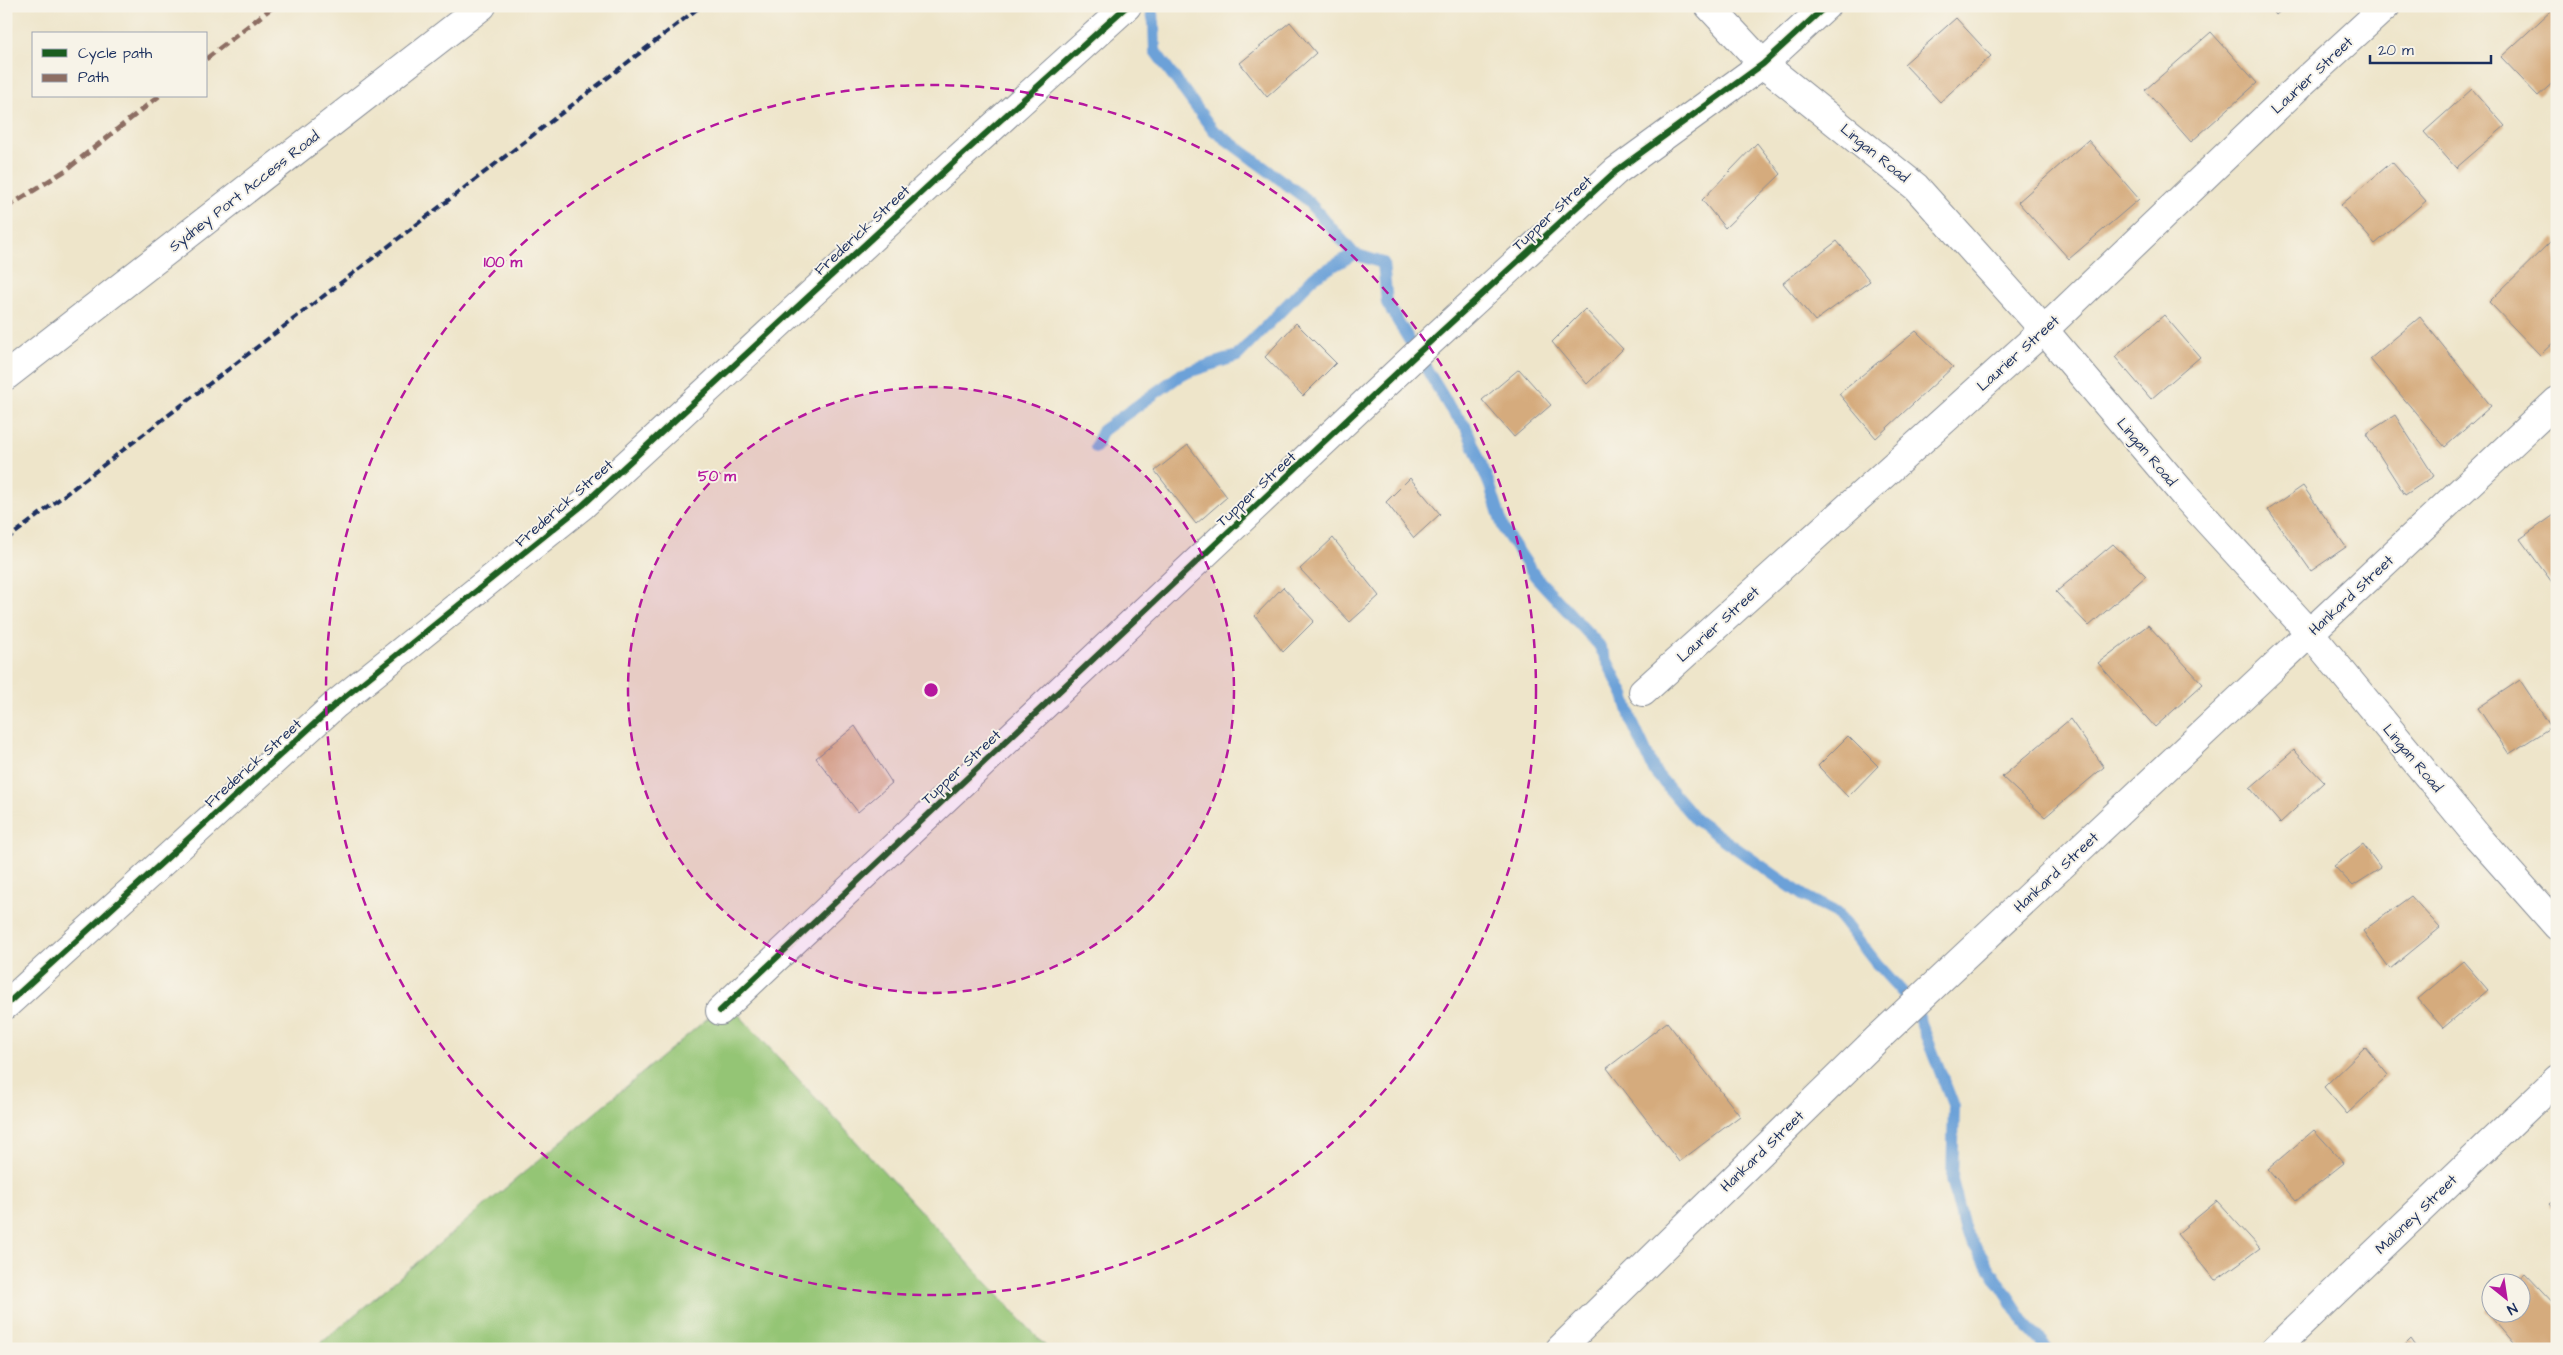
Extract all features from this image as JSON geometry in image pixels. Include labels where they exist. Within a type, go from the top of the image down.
[{"type":"street","name":"Sydney Port Access Road","points":[[6,376],[482,6]]},
{"type":"street","name":"Frederick Street","points":[[6,1005],[336,704],[583,505],[952,164],[1127,6]]},
{"type":"street","name":"Lingan Road","points":[[1709,6],[1763,64],[1916,186],[2044,330],[2184,496],[2310,633],[2478,837],[2557,926]]},
{"type":"street","name":"Tupper Street","points":[[720,1011],[1413,358],[1616,171],[1763,64],[1826,6]]},
{"type":"street","name":"Laurier Street","points":[[1643,692],[2044,330],[2302,83],[2386,6]]},
{"type":"street","name":"Hankard Street","points":[[1560,1349],[1877,1040],[2557,401]]},
{"type":"street","name":"Maloney Street","points":[[2275,1349],[2557,1079]]},
{"type":"green space","points":[[727,1002],[1048,1349],[314,1349]]},
{"type":"building","points":[[2269,6],[2286,6],[2276,15]]},
{"type":"building","points":[[2553,9],[2557,13],[2557,79],[2538,96],[2501,57]]},
{"type":"building","points":[[1956,18],[1991,56],[1940,102],[1904,64]]},
{"type":"building","points":[[1290,22],[1316,53],[1267,97],[1240,63]]},
{"type":"building","points":[[2211,32],[2257,83],[2191,142],[2145,90]]},
{"type":"building","points":[[2472,89],[2505,126],[2456,168],[2424,132]]},
{"type":"building","points":[[2088,140],[2139,199],[2069,259],[2018,202]]},
{"type":"building","points":[[1757,143],[1781,174],[1725,228],[1702,200]]},
{"type":"building","points":[[2392,162],[2426,201],[2375,244],[2341,205]]},
{"type":"building","points":[[2555,237],[2557,240],[2557,339],[2540,355],[2489,302]]},
{"type":"building","points":[[1837,241],[1870,281],[1815,321],[1783,283]]},
{"type":"building","points":[[1585,309],[1623,349],[1587,384],[1552,342]]},
{"type":"building","points":[[2164,315],[2200,357],[2151,399],[2115,357]]},
{"type":"building","points":[[2420,317],[2491,406],[2445,447],[2370,359]]},
{"type":"building","points":[[1296,323],[1336,363],[1303,396],[1265,357]]},
{"type":"building","points":[[1916,331],[1953,367],[1876,438],[1839,394]]},
{"type":"building","points":[[1519,369],[1551,405],[1514,437],[1482,400]]},
{"type":"building","points":[[2395,415],[2434,476],[2405,495],[2366,434]]},
{"type":"building","points":[[1188,445],[1227,497],[1196,524],[1155,471]]},
{"type":"building","points":[[1410,478],[1440,514],[1414,538],[1386,502]]},
{"type":"building","points":[[2303,486],[2346,547],[2311,571],[2268,510]]},
{"type":"building","points":[[2557,513],[2557,589],[2520,539]]},
{"type":"building","points":[[1333,538],[1379,596],[1350,622],[1300,569]]},
{"type":"building","points":[[2113,544],[2146,576],[2089,626],[2056,592]]},
{"type":"building","points":[[1283,587],[1314,621],[1283,652],[1255,616]]},
{"type":"building","points":[[2148,625],[2203,684],[2155,727],[2098,663]]},
{"type":"building","points":[[2520,680],[2551,727],[2509,754],[2478,708]]},
{"type":"building","points":[[2070,719],[2104,767],[2045,817],[2002,777]]},
{"type":"building","points":[[855,726],[892,783],[858,812],[816,758]]},
{"type":"building","points":[[1848,736],[1878,766],[1848,797],[1818,766]]},
{"type":"building","points":[[2294,750],[2324,782],[2280,823],[2250,788]]},
{"type":"building","points":[[2363,844],[2381,868],[2353,886],[2334,866]]},
{"type":"building","points":[[2411,896],[2440,928],[2390,969],[2363,931]]},
{"type":"building","points":[[2463,961],[2488,990],[2443,1028],[2418,999]]},
{"type":"building","points":[[1667,1022],[1740,1116],[1679,1162],[1607,1068]]},
{"type":"building","points":[[2365,1047],[2388,1075],[2347,1114],[2324,1087]]},
{"type":"building","points":[[2314,1130],[2344,1163],[2296,1201],[2268,1169]]},
{"type":"building","points":[[2557,1199],[2557,1212],[2550,1204]]},
{"type":"building","points":[[2217,1201],[2260,1248],[2215,1281],[2177,1234]]},
{"type":"building","points":[[2530,1278],[2557,1307],[2557,1349],[2518,1349],[2495,1322],[2530,1322]]},
{"type":"building","points":[[2411,1339],[2418,1349],[2401,1349]]},
{"type":"waterway","points":[[1150,6],[1154,22],[1155,51],[1212,129],[1305,198],[1354,254]]},
{"type":"waterway","points":[[1096,447],[1102,431],[1182,374],[1237,356],[1314,277],[1354,254],[1383,263],[1387,303],[1450,408],[1466,427],[1490,486],[1504,530],[1535,576],[1599,645],[1624,695],[1632,722],[1655,772],[1696,820],[1804,896],[1837,913],[1877,964],[1914,1005],[1954,1107],[1952,1180],[1965,1231],[2030,1330],[2047,1349]]},
{"type":"railway","points":[[6,540],[701,6]]},
{"type":"marked path","points":[[208,57],[274,6]]},
{"type":"marked path","points":[[6,208],[66,170],[156,98]]},
{"type":"cycle path","points":[[6,1005],[336,704],[583,505],[952,164],[1127,6]]},
{"type":"cycle path","points":[[720,1011],[1418,353],[1616,171],[1763,64],[1826,6]]}]
